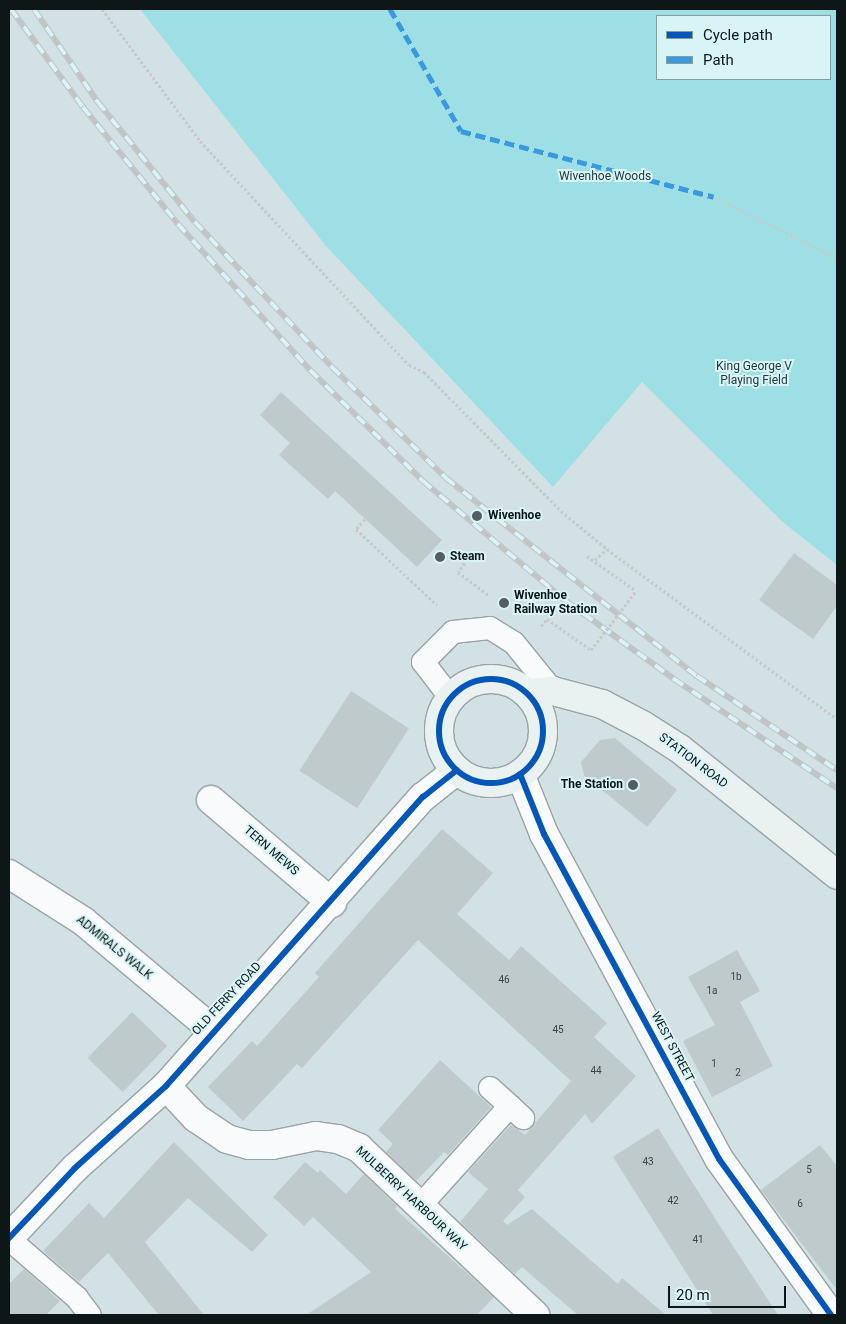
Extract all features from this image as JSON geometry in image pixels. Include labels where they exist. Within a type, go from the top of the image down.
[{"type":"main road","points":[[497,679],[540,692],[543,735],[536,757],[520,774],[495,782],[475,780],[457,770],[440,743],[438,727],[450,698],[463,686],[479,680],[497,679]]},
{"type":"main road","name":"STATION ROAD","points":[[540,692],[602,704],[672,744],[837,875]]},
{"type":"street","name":"OLD FERRY ROAD","points":[[9,1239],[75,1168],[166,1086],[213,1030],[332,903],[423,797],[457,770]]},
{"type":"street","name":"WEST STREET","points":[[520,774],[544,834],[719,1159],[831,1315]]},
{"type":"street","name":"TERN MEWS","points":[[211,800],[332,903]]},
{"type":"street","name":"ADMIRALS WALK","points":[[9,874],[83,921],[213,1030]]},
{"type":"street","name":"MULBERRY HARBOUR WAY","points":[[166,1086],[196,1118],[227,1139],[249,1145],[272,1144],[316,1136],[338,1138],[360,1148],[419,1207],[535,1315]]},
{"type":"lane","points":[[450,698],[423,662],[452,632],[490,628],[514,643],[540,692]]},
{"type":"lane","points":[[419,1207],[516,1112],[490,1088]]},
{"type":"lane","points":[[9,1239],[77,1298],[90,1315]]},
{"type":"path","points":[[102,9],[200,141],[409,365],[424,372],[560,511],[607,549],[837,719]]},
{"type":"path","points":[[714,197],[837,258]]},
{"type":"path","points":[[365,519],[356,529],[438,606]]},
{"type":"path","points":[[595,560],[607,549]]},
{"type":"path","points":[[535,632],[547,619],[591,650],[636,591],[595,560],[586,556]]},
{"type":"path","points":[[465,563],[458,572],[489,597]]},
{"type":"green space","points":[[140,9],[837,9],[837,565],[784,523],[642,382],[553,487],[326,246]]},
{"type":"building","points":[[281,392],[442,540],[417,567],[335,491],[328,499],[279,455],[290,443],[260,415]]},
{"type":"building","points":[[794,553],[837,585],[837,606],[813,639],[759,600]]},
{"type":"building","points":[[351,691],[409,729],[357,808],[299,771]]},
{"type":"building","name":"The Station","points":[[615,738],[677,790],[647,827],[584,775],[581,762],[600,740]]},
{"type":"building","points":[[442,829],[493,873],[457,914],[509,960],[521,946],[575,994],[607,1023],[594,1037],[636,1076],[592,1124],[585,1114],[518,1190],[525,1197],[503,1221],[507,1225],[532,1209],[618,1284],[622,1278],[666,1315],[578,1315],[522,1267],[515,1274],[460,1222],[488,1189],[468,1172],[511,1125],[525,1135],[571,1081],[418,940],[302,1068],[297,1064],[243,1121],[208,1087],[252,1041],[257,1046],[319,977],[315,973]]},
{"type":"building","points":[[737,950],[760,991],[740,1002],[773,1066],[712,1097],[683,1041],[715,1025],[688,977]]},
{"type":"building","points":[[132,1012],[167,1046],[123,1092],[88,1058]]},
{"type":"building","points":[[440,1060],[491,1107],[448,1155],[444,1152],[416,1181],[386,1152],[393,1144],[378,1130]]},
{"type":"building","points":[[658,1128],[778,1315],[713,1315],[613,1157]]},
{"type":"building","points":[[174,1142],[268,1235],[252,1252],[188,1198],[145,1242],[204,1315],[159,1315],[108,1253],[79,1282],[43,1251],[89,1203],[104,1218]]},
{"type":"building","points":[[820,1145],[837,1166],[837,1290],[761,1190]]},
{"type":"building","points":[[305,1162],[318,1173],[320,1170],[346,1194],[364,1174],[397,1206],[395,1209],[494,1297],[477,1315],[306,1315],[371,1272],[313,1217],[304,1226],[273,1197]]},
{"type":"building","points":[[24,1269],[60,1301],[46,1315],[9,1315],[9,1284]]},
{"type":"railway","points":[[11,9],[83,107],[178,224],[310,370],[423,481],[566,601],[674,679],[837,788]]},
{"type":"railway","points":[[34,9],[98,102],[195,222],[332,367],[446,478],[697,676],[837,770]]},
{"type":"marked path","points":[[390,9],[461,131],[714,197]]},
{"type":"cycle path","points":[[491,679],[511,683],[528,694],[539,711],[543,731],[539,751],[528,768],[511,779],[491,783],[471,779],[454,768],[443,751],[439,731],[443,711],[454,694],[471,683],[491,679]]},
{"type":"cycle path","points":[[9,1238],[75,1168],[166,1086],[423,797],[457,770]]},
{"type":"cycle path","points":[[520,774],[544,834],[719,1159],[831,1315]]},
{"type":"place","name":"Wivenhoe","points":[[477,516]]},
{"type":"place","name":"Steam","points":[[440,557]]},
{"type":"place","name":"Wivenhoe Railway Station","points":[[504,603]]},
{"type":"place","name":"The Station","points":[[633,785]]},
{"type":"park label","name":"Wivenhoe Woods","points":[[605,177]]},
{"type":"park label","name":"King George V Playing Field","points":[[754,374]]}]
